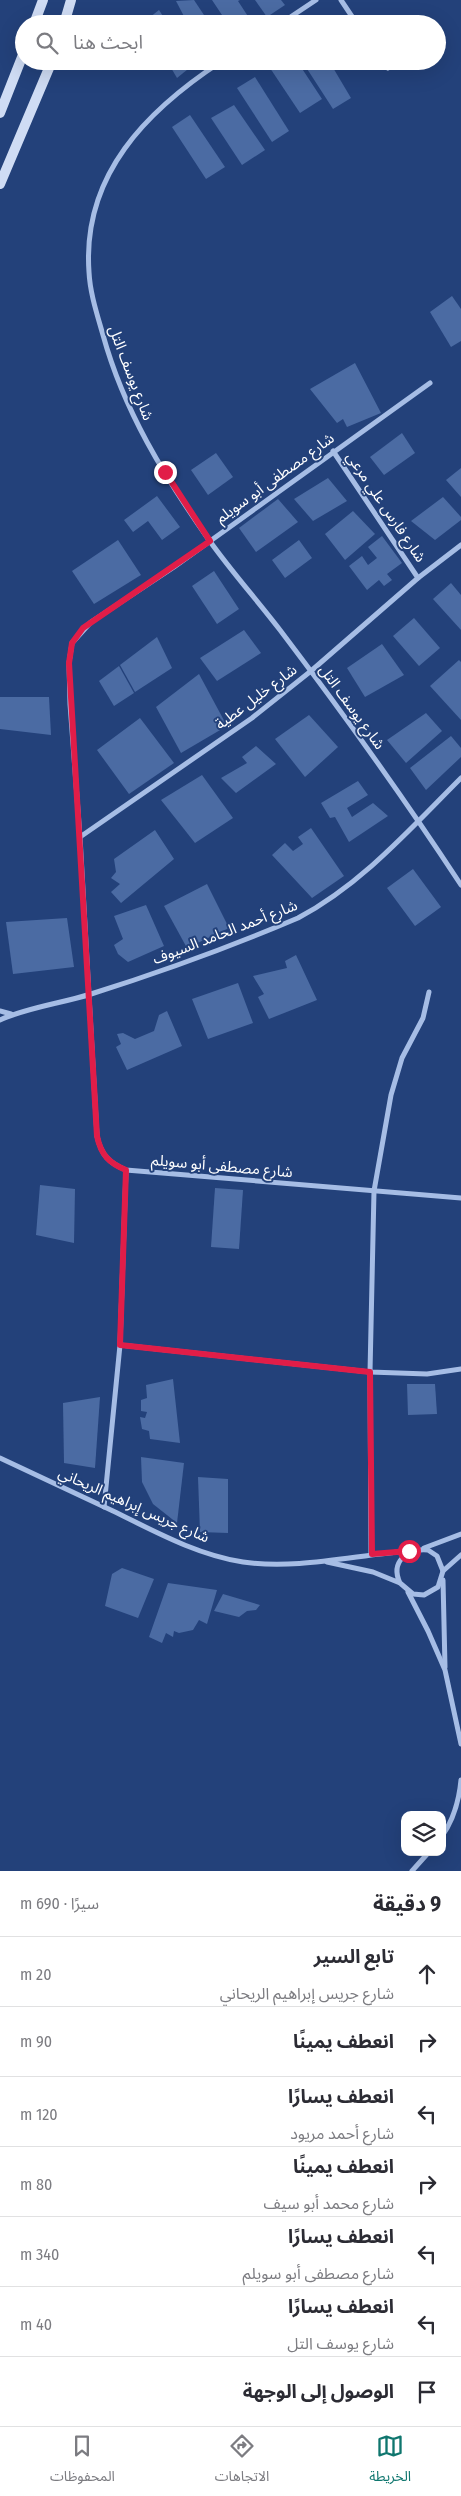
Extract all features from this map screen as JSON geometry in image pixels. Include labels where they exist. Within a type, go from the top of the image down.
[{"type":"main road","points":[[37,15],[43,0]]},
{"type":"main road","points":[[67,15],[71,0]]},
{"type":"main road","points":[[0,113],[4,92],[15,70]]},
{"type":"main road","points":[[0,184],[48,70]]},
{"type":"street","points":[[294,15],[316,0]]},
{"type":"street","points":[[341,0],[352,15]]},
{"type":"street","name":"شارع يوسف التل","points":[[208,70],[189,82],[140,127],[123,149],[100,196],[90,232],[88,252],[94,304],[123,395],[144,438],[210,541],[311,671],[418,821],[461,885]]},
{"type":"street","name":"شارع مصطفى أبو سويلم","points":[[430,383],[210,541],[91,622],[72,643],[69,663],[70,704],[90,995],[97,1136],[100,1149],[106,1158],[114,1165],[126,1170],[461,1198]]},
{"type":"street","name":"شارع فارس علي مرعي","points":[[333,451],[418,578]]},
{"type":"street","name":"شارع خليل عطية","points":[[80,837],[252,718],[311,671],[418,578],[461,545]]},
{"type":"street","name":"شارع أحمد الحامد السيوف","points":[[0,1020],[12,1014],[90,995],[258,935],[321,906],[360,878],[461,778]]},
{"type":"street","points":[[372,1554],[370,1372],[374,1191],[390,1095],[402,1058],[423,1018],[429,992]]},
{"type":"street","name":"شارع أحمد الحامد السيوف","points":[[0,1011],[12,1014]]},
{"type":"street","points":[[104,1507],[120,1345],[126,1170]]},
{"type":"street","points":[[120,1345],[370,1372],[427,1374],[461,1370]]},
{"type":"street","name":"شارع جريس إبراهيم الريحاني","points":[[0,1458],[184,1544],[223,1557],[260,1563],[321,1561],[409,1551]]},
{"type":"street","points":[[445,1670],[428,1631],[407,1591],[400,1583],[397,1574],[398,1565],[402,1557],[409,1551],[420,1549],[461,1534]]},
{"type":"street","points":[[420,1549],[428,1550],[437,1556],[443,1574],[445,1670],[461,1744]]},
{"type":"street","points":[[407,1591],[418,1595],[429,1593],[438,1587],[443,1574],[461,1555]]},
{"type":"street","name":"شارع جريس إبراهيم الريحاني","points":[[321,1561],[373,1572],[400,1583]]},
{"type":"street","points":[[446,1828],[457,1807],[461,1780]]},
{"type":"street","points":[[412,1871],[425,1856]]},
{"type":"building","points":[[194,0],[204,15],[183,15],[176,1]]},
{"type":"building","points":[[212,0],[240,0],[238,1],[247,15],[222,15]]},
{"type":"building","points":[[255,0],[281,0],[285,5],[270,15],[266,15]]},
{"type":"building","points":[[159,10],[162,15],[153,15]]},
{"type":"building","points":[[172,70],[187,70],[177,78]]},
{"type":"building","points":[[271,70],[303,70],[322,99],[300,113]]},
{"type":"building","points":[[308,70],[334,70],[351,98],[333,109]]},
{"type":"building","points":[[255,77],[289,131],[272,142],[237,88]]},
{"type":"building","points":[[234,105],[265,150],[242,165],[211,118]]},
{"type":"building","points":[[190,115],[225,167],[206,179],[172,127]]},
{"type":"building","points":[[452,296],[461,309],[461,341],[451,347],[430,312]]},
{"type":"building","points":[[355,363],[381,413],[347,427],[343,419],[337,423],[310,389]]},
{"type":"building","points":[[402,433],[415,453],[384,475],[370,457]]},
{"type":"building","points":[[216,453],[233,477],[208,495],[191,470]]},
{"type":"building","points":[[461,468],[461,497],[446,480]]},
{"type":"building","points":[[328,478],[347,501],[313,521],[294,499]]},
{"type":"building","points":[[157,496],[180,527],[162,540],[148,521],[133,532],[124,520]]},
{"type":"building","points":[[443,497],[461,517],[461,520],[435,540],[411,521]]},
{"type":"building","points":[[278,499],[298,522],[256,552],[239,528]]},
{"type":"building","points":[[353,511],[375,534],[345,560],[325,534]]},
{"type":"building","points":[[382,536],[402,563],[387,574],[392,580],[384,586],[379,580],[367,590],[349,566],[362,556],[368,565],[377,558],[368,547]]},
{"type":"building","points":[[118,540],[141,575],[94,604],[72,571]]},
{"type":"building","points":[[299,540],[312,558],[285,578],[272,560]]},
{"type":"building","points":[[214,571],[239,609],[217,624],[192,586]]},
{"type":"building","points":[[451,583],[461,595],[461,630],[433,599]]},
{"type":"building","points":[[414,618],[440,648],[419,666],[393,636]]},
{"type":"building","points":[[244,630],[261,653],[217,681],[200,658]]},
{"type":"building","points":[[157,637],[172,668],[135,692],[120,665]]},
{"type":"building","points":[[382,644],[404,675],[365,697],[347,668]]},
{"type":"building","points":[[459,660],[461,662],[461,720],[430,686]]},
{"type":"building","points":[[119,666],[134,693],[114,706],[99,681]]},
{"type":"building","points":[[199,674],[227,726],[181,753],[156,707]]},
{"type":"building","points":[[0,697],[49,697],[51,735],[0,729]]},
{"type":"building","points":[[426,713],[442,731],[406,763],[387,740]]},
{"type":"building","points":[[309,715],[338,747],[305,777],[275,739]]},
{"type":"building","points":[[140,718],[174,763],[129,794],[97,750]]},
{"type":"building","points":[[451,736],[461,748],[461,757],[426,790],[410,768]]},
{"type":"building","points":[[256,746],[276,764],[236,793],[221,778],[247,763],[242,757]]},
{"type":"building","points":[[202,775],[233,818],[195,843],[161,800]]},
{"type":"building","points":[[358,781],[368,795],[347,808],[352,817],[373,803],[388,816],[349,842],[335,817],[330,818],[321,803]]},
{"type":"building","points":[[311,828],[344,876],[312,898],[272,855],[285,843],[293,851],[303,844],[298,837]]},
{"type":"building","points":[[155,830],[174,859],[121,903],[111,892],[120,884],[111,878],[116,872],[114,859]]},
{"type":"building","points":[[413,869],[441,907],[415,926],[387,888]]},
{"type":"building","points":[[207,884],[229,928],[187,948],[164,906]]},
{"type":"building","points":[[146,905],[164,946],[128,962],[118,954],[114,945],[123,939],[114,916]]},
{"type":"building","points":[[67,918],[74,967],[13,974],[6,922]]},
{"type":"building","points":[[296,955],[317,1000],[269,1019],[258,997],[264,994],[253,976],[287,968],[285,961]]},
{"type":"building","points":[[238,983],[253,1023],[208,1039],[192,999]]},
{"type":"building","points":[[167,1011],[182,1046],[127,1070],[116,1047],[121,1044],[117,1034],[123,1033],[135,1039],[154,1031],[159,1015]]},
{"type":"building","points":[[40,1185],[75,1189],[74,1243],[36,1235]]},
{"type":"building","points":[[215,1188],[243,1190],[239,1249],[211,1247]]},
{"type":"building","points":[[173,1379],[180,1443],[150,1439],[149,1431],[142,1429],[140,1417],[145,1418],[147,1412],[141,1411],[141,1400],[147,1398],[146,1385]]},
{"type":"building","points":[[407,1384],[435,1384],[437,1414],[408,1415]]},
{"type":"building","points":[[100,1397],[95,1468],[64,1463],[63,1403]]},
{"type":"building","points":[[141,1457],[184,1463],[177,1523],[153,1504],[142,1482]]},
{"type":"building","points":[[198,1477],[228,1479],[228,1533],[200,1532]]},
{"type":"building","points":[[122,1568],[154,1579],[138,1618],[105,1606],[112,1574]]},
{"type":"building","points":[[168,1583],[217,1590],[207,1624],[199,1620],[193,1630],[179,1633],[174,1631],[173,1637],[166,1633],[162,1643],[149,1637]]},
{"type":"building","points":[[223,1594],[260,1605],[256,1610],[247,1611],[239,1617],[214,1611]]},
{"type":"route","points":[[165,472],[210,541],[83,628],[72,643],[69,663],[97,1136],[100,1149],[106,1158],[114,1165],[126,1170],[120,1345],[370,1372],[372,1554],[409,1551]]}]
